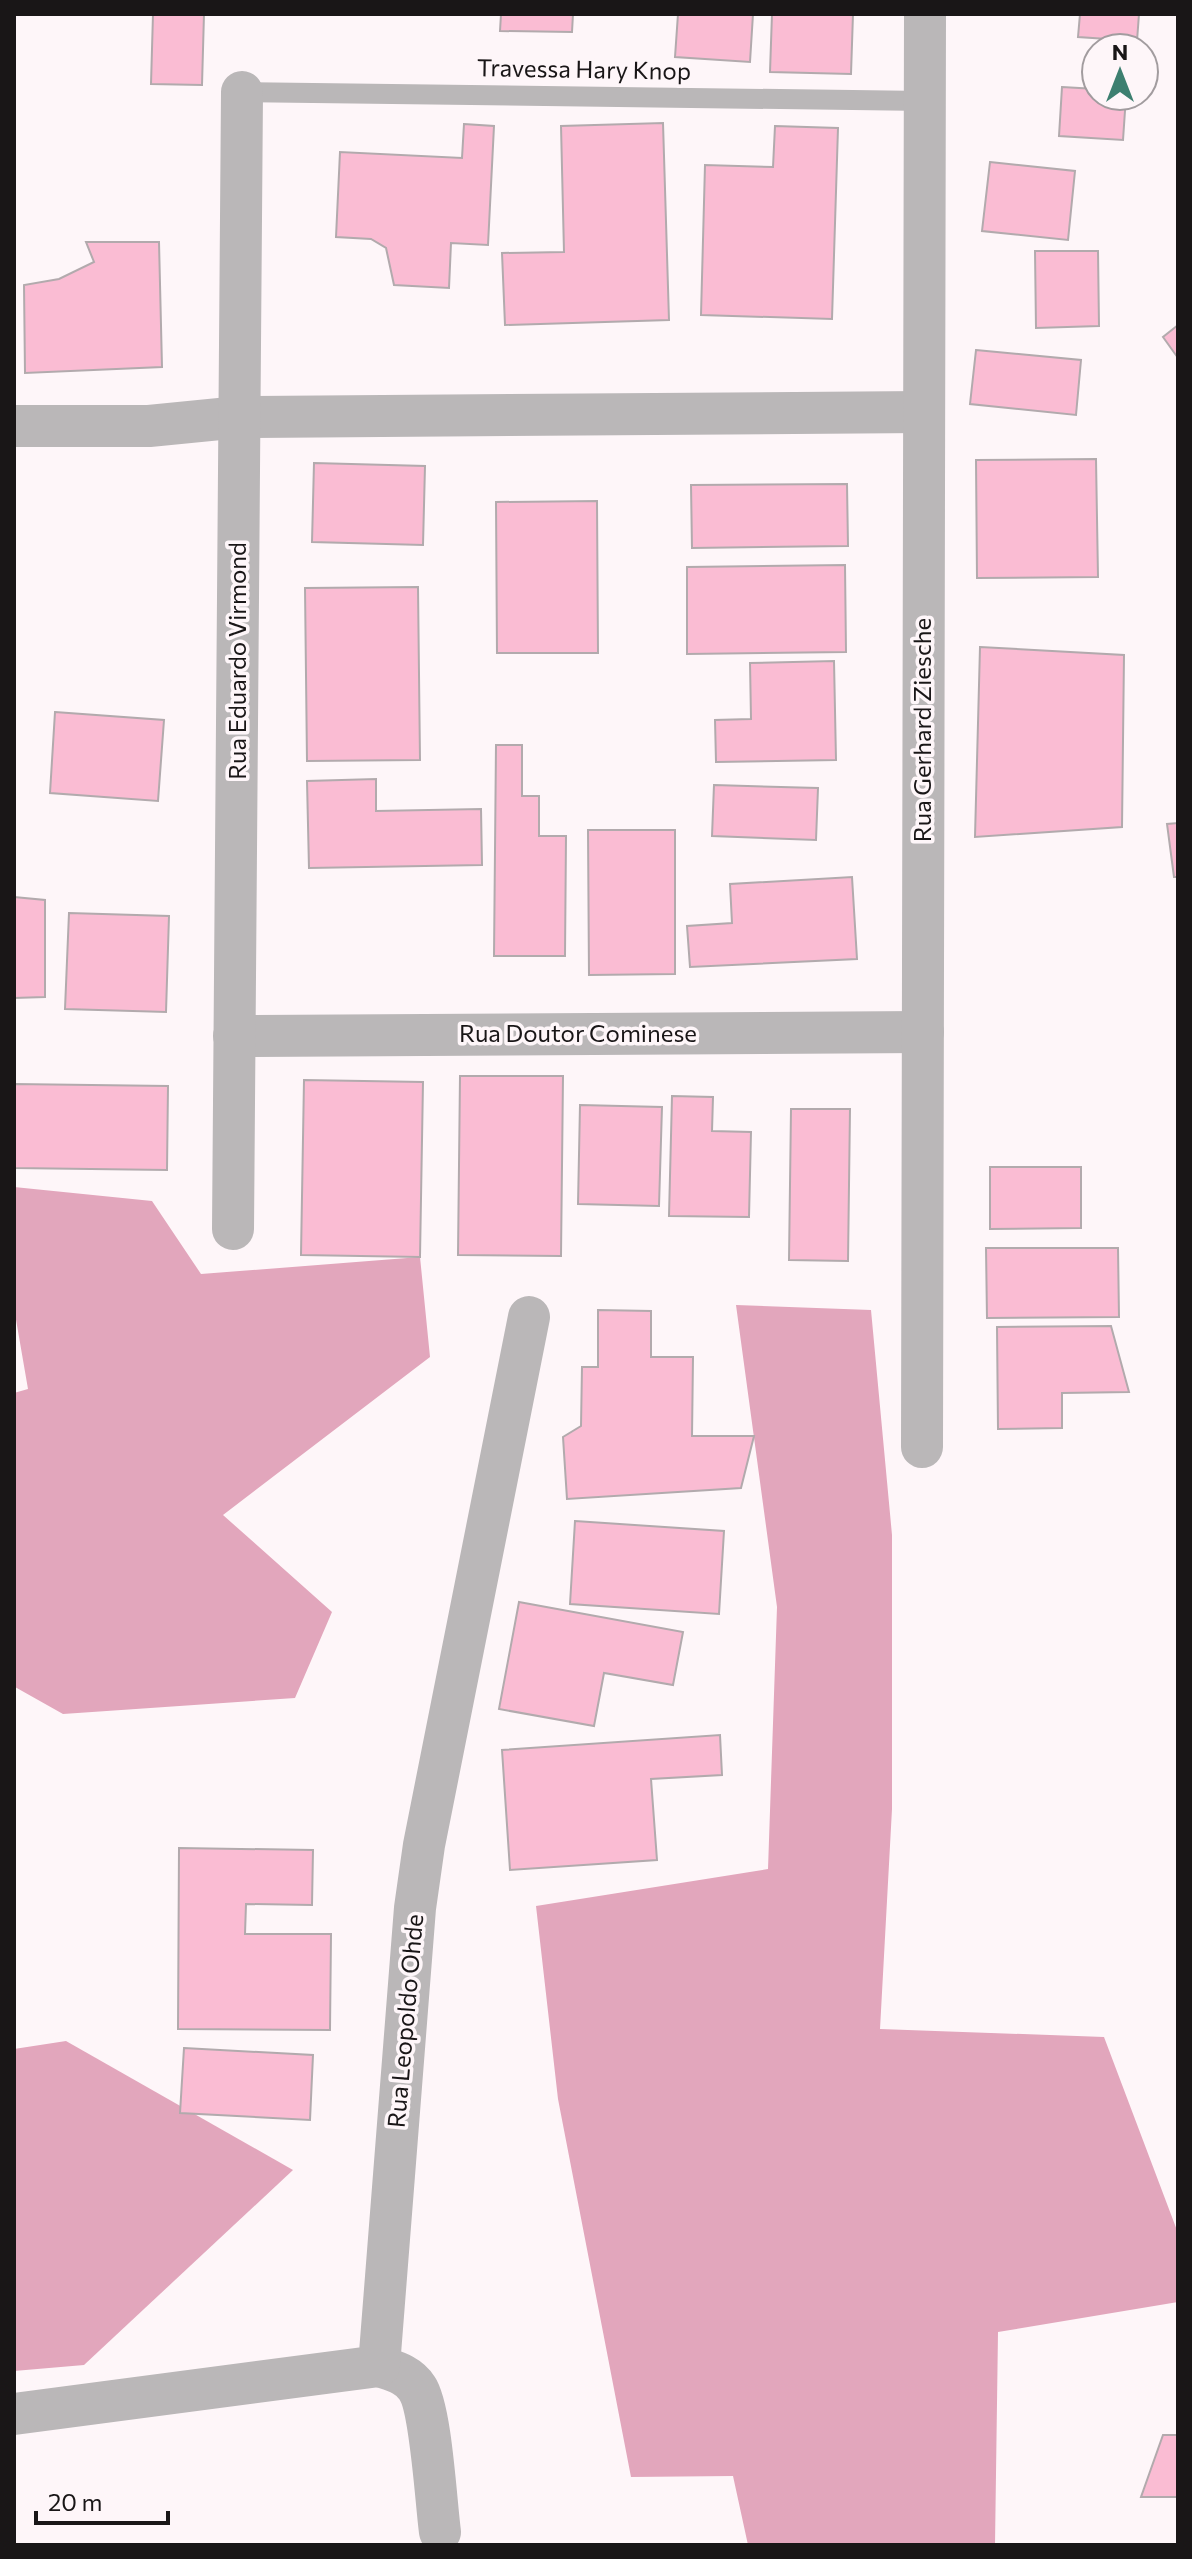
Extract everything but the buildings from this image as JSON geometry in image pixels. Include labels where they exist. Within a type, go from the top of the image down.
[{"type":"street","name":"Rua Gerhard Ziesche","points":[[922,1447],[925,14]]},
{"type":"street","name":"Rua Eduardo Virmond","points":[[233,1229],[242,92]]},
{"type":"street","points":[[14,426],[149,426],[240,417],[924,412]]},
{"type":"street","name":"Rua Doutor Cominese","points":[[234,1036],[923,1032]]},
{"type":"street","name":"Rua Leopoldo Ohde","points":[[379,2366],[415,1908],[424,1845],[529,1317]]},
{"type":"street","points":[[14,2414],[379,2366],[403,2374],[417,2388],[425,2412],[440,2532]]},
{"type":"lane","name":"Travessa Hary Knop","points":[[242,92],[925,101]]},
{"type":"shaded area","points":[[14,1187],[152,1201],[201,1274],[420,1257],[430,1357],[223,1515],[332,1612],[295,1698],[63,1714],[15,1687],[14,1393],[28,1389],[14,1308]]},
{"type":"shaded area","points":[[736,1305],[871,1310],[892,1535],[892,1809],[880,2029],[1104,2037],[1178,2233],[1178,2302],[998,2332],[995,2545],[748,2545],[733,2476],[631,2477],[558,2099],[536,1906],[768,1869],[777,1607]]},
{"type":"shaded area","points":[[66,2041],[293,2170],[84,2365],[14,2371],[14,2049]]}]
